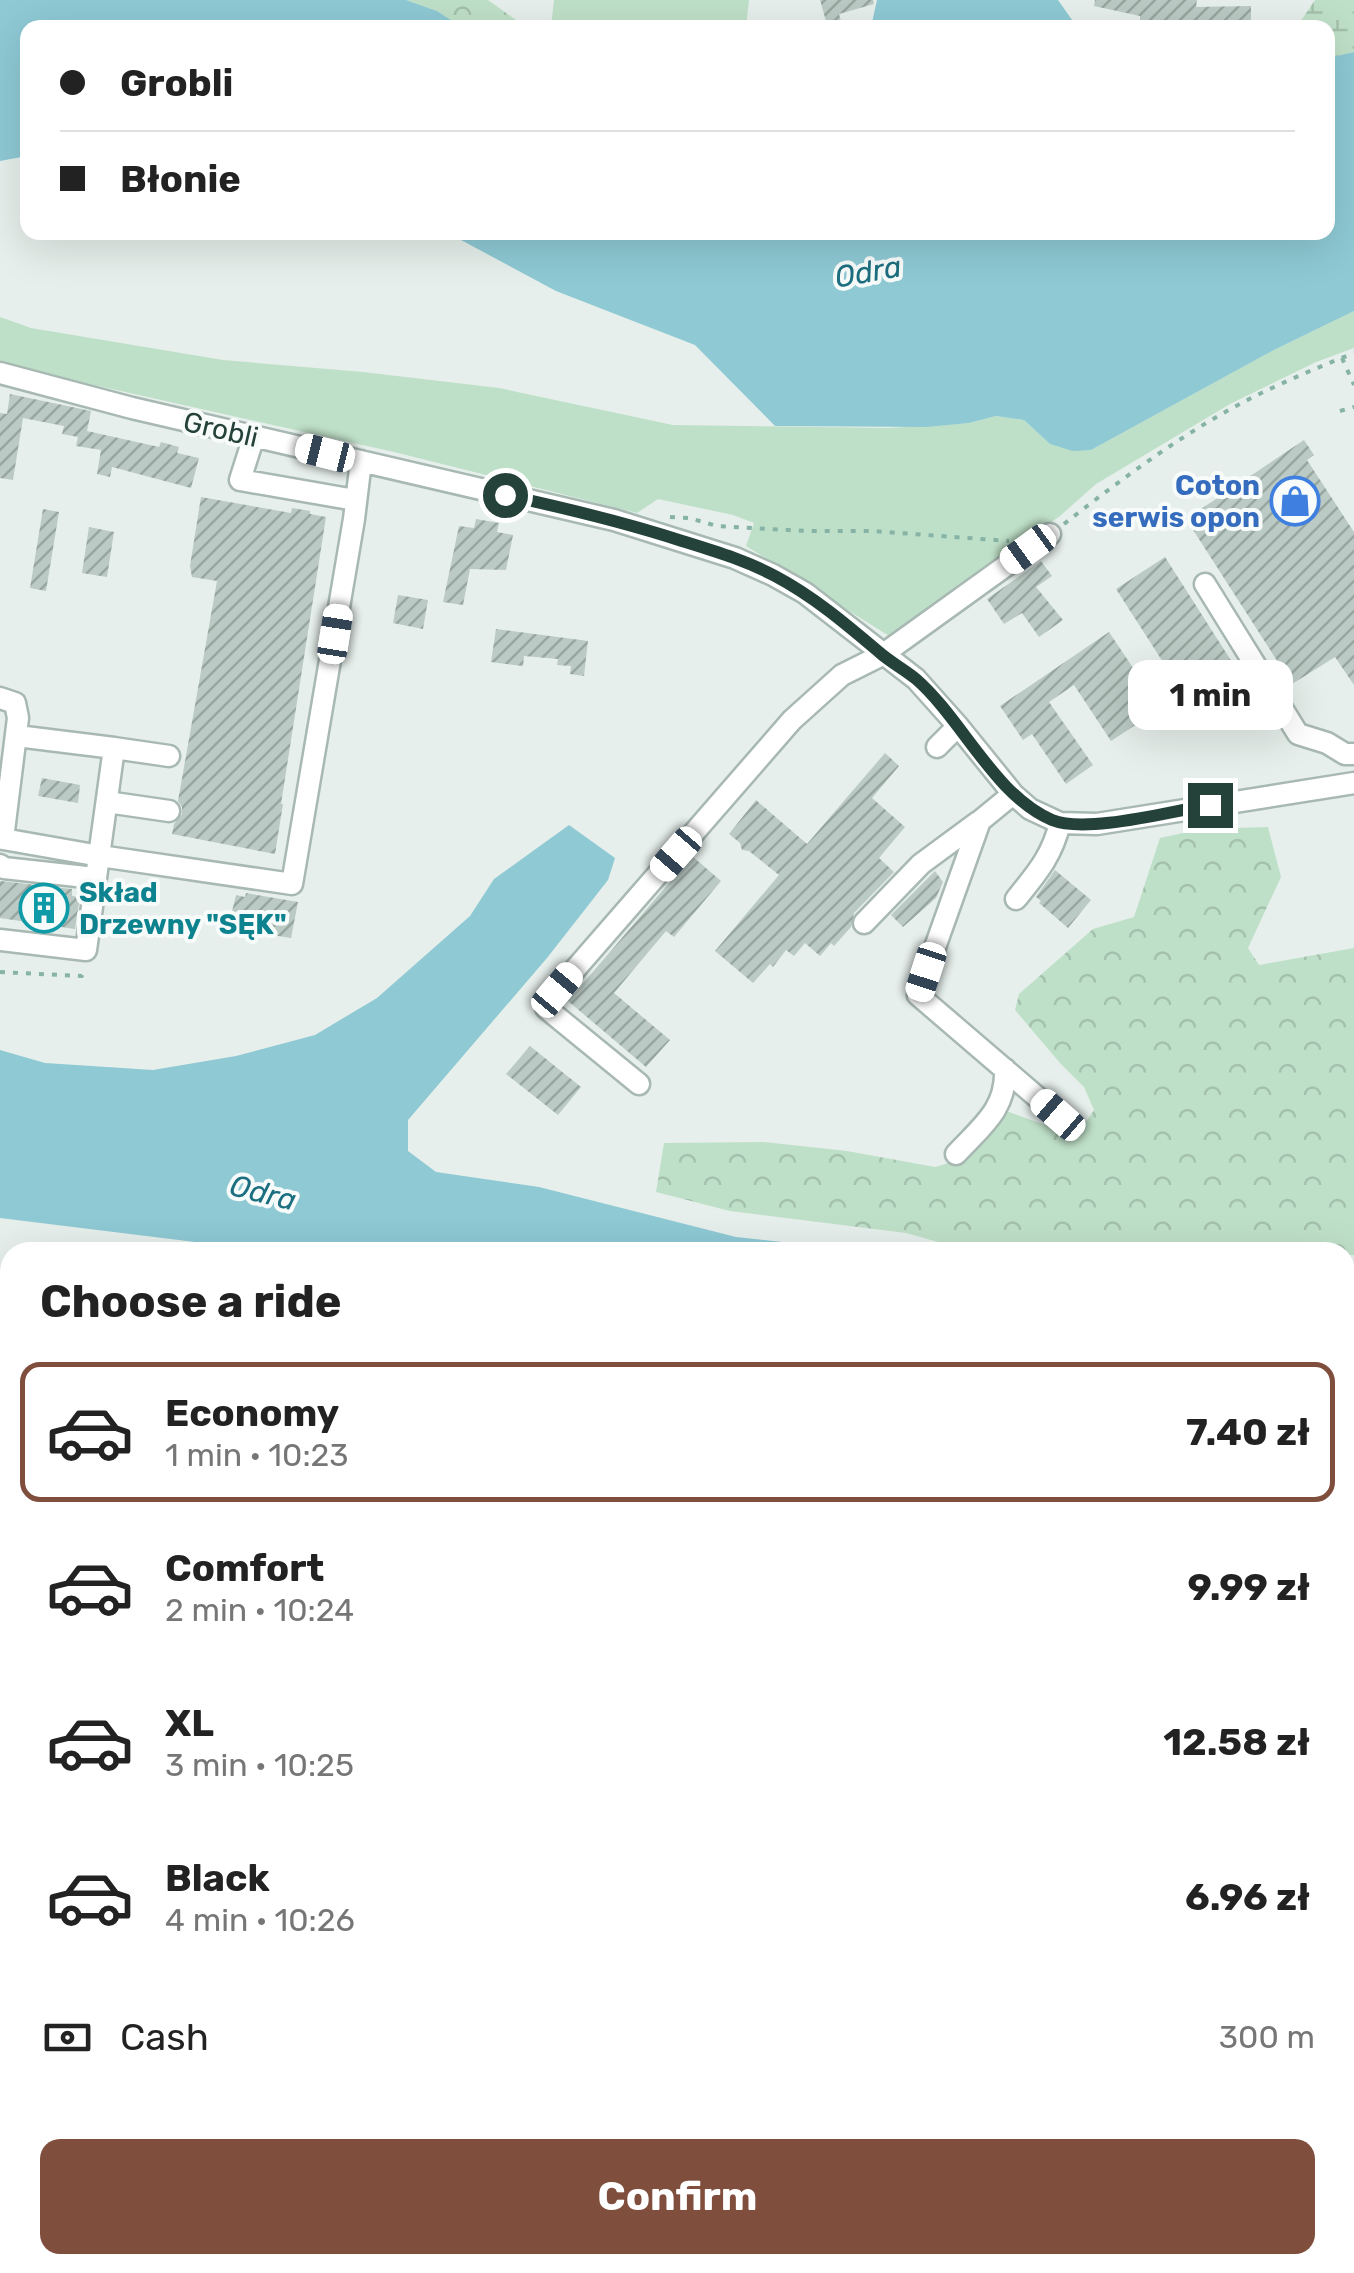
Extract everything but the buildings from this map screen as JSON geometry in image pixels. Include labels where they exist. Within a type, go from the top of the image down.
[{"type":"street","name":"Grobli","points":[[0,372],[132,408],[647,529],[735,558],[805,593],[916,679],[1013,794],[1030,809],[1060,822]]},
{"type":"street","points":[[254,436],[240,480],[355,500]]},
{"type":"street","points":[[0,698],[16,703],[17,736],[1,845],[292,884],[361,462]]},
{"type":"street","points":[[639,1084],[546,1008],[557,990],[792,720],[842,675],[882,655],[1050,534]]},
{"type":"street","points":[[1205,584],[1298,734],[1327,742],[1344,754],[1354,754]]},
{"type":"street","points":[[937,747],[958,726]]},
{"type":"street","points":[[17,736],[168,756]]},
{"type":"street","points":[[0,940],[86,950],[114,748]]},
{"type":"street","points":[[1016,899],[1044,864],[1060,822],[1096,824],[1354,782]]},
{"type":"street","points":[[864,923],[920,864],[1013,794]]},
{"type":"street","points":[[107,802],[168,810]]},
{"type":"street","points":[[980,820],[918,994],[1058,1115]]},
{"type":"street","points":[[0,865],[95,878]]},
{"type":"street","points":[[956,1154],[1004,1096],[1005,1069]]},
{"type":"path","points":[[1050,534],[1208,422],[1266,391],[1354,353]]},
{"type":"path","points":[[1342,358],[1354,385]]},
{"type":"path","points":[[1340,410],[1354,407]]},
{"type":"path","points":[[647,529],[652,519],[689,518],[717,526],[1012,541]]},
{"type":"path","points":[[0,972],[82,976],[86,950]]},
{"type":"green space","points":[[406,0],[488,0],[516,20],[451,20]]},
{"type":"green space","points":[[554,0],[749,0],[747,20],[552,20]]},
{"type":"green space","points":[[1315,0],[1354,0],[1354,52],[1335,56],[1335,20],[1301,20]]},
{"type":"green space","points":[[1354,311],[1354,348],[1230,404],[1096,484],[1060,516],[889,636],[746,546],[754,523],[733,515],[658,499],[637,513],[394,452],[0,364],[0,317],[31,328],[223,360],[499,388],[673,425],[889,428],[969,423],[996,416],[1024,420],[1050,444],[1091,450]]},
{"type":"green space","points":[[1268,827],[1281,877],[1248,948],[1259,965],[1354,948],[1354,1242],[938,1242],[906,1233],[730,1211],[656,1192],[664,1143],[764,1142],[847,1151],[935,1167],[965,1158],[1006,1111],[1076,1136],[1094,1110],[1084,1087],[1015,1010],[1019,994],[1093,929],[1134,917],[1160,838],[1201,829]]},
{"type":"water","points":[[0,0],[406,0],[451,20],[20,20],[20,157],[0,161]]},
{"type":"water","points":[[877,0],[1058,0],[1072,20],[873,20]]},
{"type":"water","name":"Odra","points":[[1354,52],[1354,311],[1091,450],[1073,451],[1050,444],[1024,420],[996,416],[926,427],[775,426],[695,345],[556,291],[461,240],[1335,240],[1335,56]]},
{"type":"water","name":"Odra","points":[[569,825],[615,858],[608,880],[547,958],[408,1120],[408,1151],[436,1172],[539,1187],[736,1237],[781,1242],[195,1242],[0,1218],[0,1050],[45,1063],[153,1070],[236,1056],[315,1035],[377,998],[470,916],[494,879]]},
{"type":"place","name":"Coton serwis opon","points":[[1295,501]]},
{"type":"place","name":"Skład Drzewny \"SĘK\"","points":[[44,908]]},
{"type":"route","points":[[505,495],[647,529],[735,558],[805,593],[916,679],[1013,794],[1030,809],[1051,819],[1096,824],[1210,805]]}]
